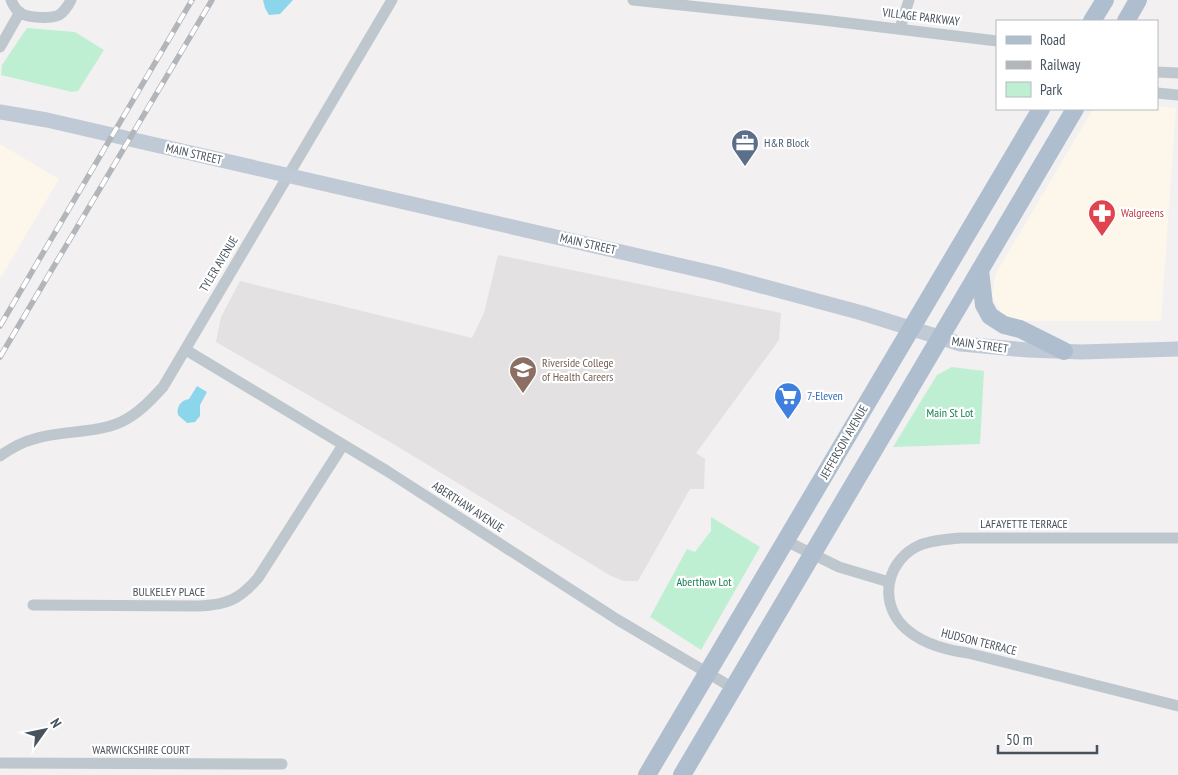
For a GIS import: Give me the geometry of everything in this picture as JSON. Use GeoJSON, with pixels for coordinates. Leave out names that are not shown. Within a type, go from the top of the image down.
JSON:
{"type":"FeatureCollection","features":[{"type":"Feature","properties":{"kind":"main road"},"geometry":{"type":"LineString","coordinates":[[1093,20],[1105,0]]}},
{"type":"Feature","properties":{"kind":"main road"},"geometry":{"type":"LineString","coordinates":[[1127,20],[1138,0]]}},
{"type":"Feature","properties":{"kind":"main road","name":"JEFFERSON AVENUE"},"geometry":{"type":"LineString","coordinates":[[647,775],[1040,110]]}},
{"type":"Feature","properties":{"kind":"main road"},"geometry":{"type":"LineString","coordinates":[[682,775],[1073,110]]}},
{"type":"Feature","properties":{"kind":"main road","name":"MAIN STREET"},"geometry":{"type":"LineString","coordinates":[[0,112],[47,120],[717,274],[862,313],[940,338],[976,346],[1064,351],[1178,349]]}},
{"type":"Feature","properties":{"kind":"main road"},"geometry":{"type":"LineString","coordinates":[[980,270],[984,305],[990,316],[1004,325],[1020,329],[1064,351]]}},
{"type":"Feature","properties":{"kind":"street"},"geometry":{"type":"LineString","coordinates":[[11,0],[14,7],[20,12],[44,18],[51,18],[60,14],[67,8],[71,0]]}},
{"type":"Feature","properties":{"kind":"street","name":"TYLER AVENUE"},"geometry":{"type":"LineString","coordinates":[[0,456],[10,449],[34,439],[96,429],[121,422],[143,407],[163,387],[186,350],[212,301],[392,0]]}},
{"type":"Feature","properties":{"kind":"street","name":"VILLAGE PARKWAY"},"geometry":{"type":"LineString","coordinates":[[633,0],[900,28],[996,41]]}},
{"type":"Feature","properties":{"kind":"street"},"geometry":{"type":"LineString","coordinates":[[900,28],[909,0]]}},
{"type":"Feature","properties":{"kind":"street"},"geometry":{"type":"LineString","coordinates":[[0,47],[20,12]]}},
{"type":"Feature","properties":{"kind":"street"},"geometry":{"type":"LineString","coordinates":[[1158,72],[1178,73]]}},
{"type":"Feature","properties":{"kind":"street"},"geometry":{"type":"LineString","coordinates":[[1158,93],[1178,95]]}},
{"type":"Feature","properties":{"kind":"street","name":"ABERTHAW AVENUE"},"geometry":{"type":"LineString","coordinates":[[186,350],[395,476],[618,620],[734,688]]}},
{"type":"Feature","properties":{"kind":"street","name":"BULKELEY PLACE"},"geometry":{"type":"LineString","coordinates":[[33,605],[199,606],[223,604],[234,599],[258,578],[343,445]]}},
{"type":"Feature","properties":{"kind":"street","name":"LAFAYETTE TERRACE"},"geometry":{"type":"LineString","coordinates":[[889,582],[897,563],[918,546],[930,542],[962,538],[1178,538]]}},
{"type":"Feature","properties":{"kind":"street"},"geometry":{"type":"LineString","coordinates":[[786,541],[839,567],[889,582]]}},
{"type":"Feature","properties":{"kind":"street","name":"HUDSON TERRACE"},"geometry":{"type":"LineString","coordinates":[[889,582],[890,604],[895,616],[903,626],[915,635],[933,644],[952,651],[968,653],[1178,706]]}},
{"type":"Feature","properties":{"kind":"street","name":"WARWICKSHIRE COURT"},"geometry":{"type":"LineString","coordinates":[[0,763],[282,764]]}},
{"type":"Feature","properties":{"kind":"shaded area"},"geometry":{"type":"Polygon","coordinates":[[[1158,106],[1176,108],[1161,321],[1019,321],[1002,314],[992,296],[996,273],[1092,110],[1158,110],[1158,106]]]}},
{"type":"Feature","properties":{"kind":"shaded area"},"geometry":{"type":"Polygon","coordinates":[[[0,144],[59,179],[0,279],[0,144]]]}},
{"type":"Feature","properties":{"kind":"shaded area","name":"Riverside College of Health Careers"},"geometry":{"type":"Polygon","coordinates":[[[498,255],[781,313],[779,340],[696,453],[705,459],[704,489],[690,489],[638,581],[624,581],[611,576],[395,445],[216,342],[221,317],[240,281],[472,338],[484,313],[498,255]]]}},
{"type":"Feature","properties":{"kind":"green space"},"geometry":{"type":"Polygon","coordinates":[[[27,28],[75,32],[104,50],[78,91],[72,92],[1,75],[2,65],[27,28]]]}},
{"type":"Feature","properties":{"kind":"green space","name":"Main St Lot"},"geometry":{"type":"Polygon","coordinates":[[[952,367],[984,371],[980,444],[893,447],[937,375],[952,367]]]}},
{"type":"Feature","properties":{"kind":"green space","name":"Aberthaw Lot"},"geometry":{"type":"Polygon","coordinates":[[[711,517],[760,547],[701,650],[650,617],[687,549],[695,552],[711,531],[711,517]]]}},
{"type":"Feature","properties":{"kind":"water"},"geometry":{"type":"Polygon","coordinates":[[[263,0],[293,0],[280,14],[269,15],[263,0]]]}},
{"type":"Feature","properties":{"kind":"water"},"geometry":{"type":"Polygon","coordinates":[[[197,386],[207,392],[200,405],[200,416],[195,422],[187,423],[178,415],[178,407],[181,402],[189,399],[197,386]]]}},
{"type":"Feature","properties":{"kind":"railway"},"geometry":{"type":"LineString","coordinates":[[0,326],[192,0]]}},
{"type":"Feature","properties":{"kind":"railway"},"geometry":{"type":"LineString","coordinates":[[0,357],[212,0]]}},
{"type":"Feature","properties":{"kind":"place","name":"H&R Block"},"geometry":{"type":"Point","coordinates":[745,167]}},
{"type":"Feature","properties":{"kind":"place","name":"Walgreens"},"geometry":{"type":"Point","coordinates":[1102,237]}},
{"type":"Feature","properties":{"kind":"place","name":"Riverside College of Health Careers"},"geometry":{"type":"Point","coordinates":[523,394]}},
{"type":"Feature","properties":{"kind":"place","name":"7-Eleven"},"geometry":{"type":"Point","coordinates":[788,420]}}]}
